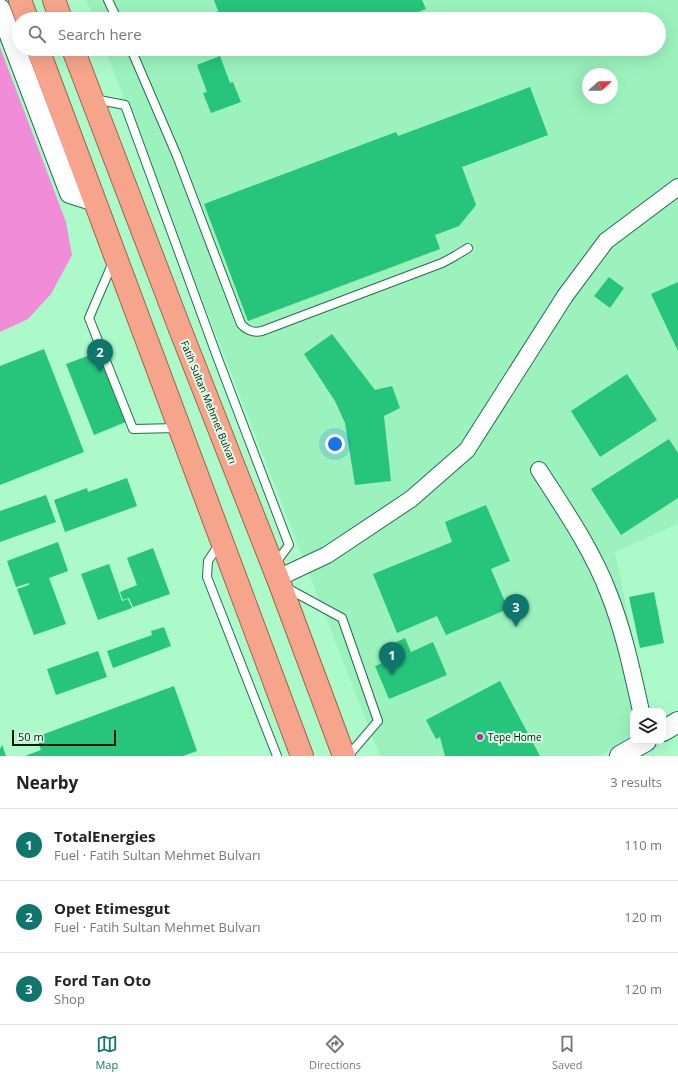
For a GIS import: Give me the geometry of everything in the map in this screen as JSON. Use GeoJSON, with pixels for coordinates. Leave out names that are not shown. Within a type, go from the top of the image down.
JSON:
{"type":"FeatureCollection","features":[{"type":"Feature","properties":{"kind":"highway"},"geometry":{"type":"LineString","coordinates":[[20,0],[24,12]]}},
{"type":"Feature","properties":{"kind":"highway"},"geometry":{"type":"LineString","coordinates":[[54,0],[58,12]]}},
{"type":"Feature","properties":{"kind":"highway"},"geometry":{"type":"LineString","coordinates":[[41,56],[302,756]]}},
{"type":"Feature","properties":{"kind":"highway","name":"Fatih Sultan Mehmet Bulvarı"},"geometry":{"type":"LineString","coordinates":[[75,56],[277,576],[344,756]]}},
{"type":"Feature","properties":{"kind":"street"},"geometry":{"type":"LineString","coordinates":[[0,9],[12,41]]}},
{"type":"Feature","properties":{"kind":"street"},"geometry":{"type":"LineString","coordinates":[[18,56],[70,193],[95,201]]}},
{"type":"Feature","properties":{"kind":"street"},"geometry":{"type":"LineString","coordinates":[[277,576],[327,555],[410,499],[467,450],[566,296],[606,241],[678,187]]}},
{"type":"Feature","properties":{"kind":"street"},"geometry":{"type":"LineString","coordinates":[[539,470],[575,526],[593,559],[608,592],[624,640],[640,708]]}},
{"type":"Feature","properties":{"kind":"street"},"geometry":{"type":"LineString","coordinates":[[666,729],[678,722]]}},
{"type":"Feature","properties":{"kind":"street"},"geometry":{"type":"LineString","coordinates":[[620,756],[641,744]]}},
{"type":"Feature","properties":{"kind":"lane"},"geometry":{"type":"LineString","coordinates":[[108,0],[114,12]]}},
{"type":"Feature","properties":{"kind":"lane"},"geometry":{"type":"LineString","coordinates":[[134,56],[177,156],[241,324],[245,329],[253,332],[262,331],[442,263],[468,248]]}},
{"type":"Feature","properties":{"kind":"lane"},"geometry":{"type":"LineString","coordinates":[[91,98],[125,105],[218,359],[289,545],[277,576],[342,618],[378,721],[348,756]]}},
{"type":"Feature","properties":{"kind":"lane"},"geometry":{"type":"LineString","coordinates":[[116,256],[90,318],[133,429],[180,428]]}},
{"type":"Feature","properties":{"kind":"lane"},"geometry":{"type":"LineString","coordinates":[[222,541],[208,561],[207,577],[277,756]]}},
{"type":"Feature","properties":{"kind":"shaded area"},"geometry":{"type":"Polygon","coordinates":[[[86,0],[678,0],[678,524],[615,552],[647,708],[630,708],[630,736],[601,756],[380,756],[108,56],[666,56],[666,12],[91,12],[86,0]]]}},
{"type":"Feature","properties":{"kind":"shaded area"},"geometry":{"type":"Polygon","coordinates":[[[0,47],[66,222],[72,255],[51,294],[28,319],[0,332],[0,47]]]}},
{"type":"Feature","properties":{"kind":"building"},"geometry":{"type":"Polygon","coordinates":[[[214,0],[422,0],[426,9],[418,12],[218,12],[214,0]]]}},
{"type":"Feature","properties":{"kind":"building"},"geometry":{"type":"Polygon","coordinates":[[[220,56],[230,83],[233,82],[241,102],[211,113],[203,93],[207,92],[197,65],[220,56]]]}},
{"type":"Feature","properties":{"kind":"building"},"geometry":{"type":"Polygon","coordinates":[[[530,87],[548,135],[462,167],[476,205],[459,226],[435,235],[440,249],[248,321],[204,204],[396,132],[398,136],[530,87]]]}},
{"type":"Feature","properties":{"kind":"building"},"geometry":{"type":"Polygon","coordinates":[[[609,277],[624,288],[610,308],[594,296],[609,277]]]}},
{"type":"Feature","properties":{"kind":"building"},"geometry":{"type":"Polygon","coordinates":[[[678,282],[678,351],[651,294],[678,282]]]}},
{"type":"Feature","properties":{"kind":"building"},"geometry":{"type":"Polygon","coordinates":[[[332,334],[375,390],[392,386],[400,408],[384,416],[391,481],[355,485],[345,423],[335,401],[304,354],[332,334]]]}},
{"type":"Feature","properties":{"kind":"building"},"geometry":{"type":"Polygon","coordinates":[[[44,349],[84,452],[0,485],[0,366],[44,349]]]}},
{"type":"Feature","properties":{"kind":"building"},"geometry":{"type":"Polygon","coordinates":[[[101,351],[128,421],[94,435],[66,364],[101,351]]]}},
{"type":"Feature","properties":{"kind":"building"},"geometry":{"type":"Polygon","coordinates":[[[627,374],[657,420],[600,457],[571,411],[627,374]]]}},
{"type":"Feature","properties":{"kind":"building"},"geometry":{"type":"Polygon","coordinates":[[[669,439],[678,453],[678,498],[621,535],[591,489],[669,439]]]}},
{"type":"Feature","properties":{"kind":"building"},"geometry":{"type":"Polygon","coordinates":[[[127,478],[137,506],[65,532],[54,500],[87,488],[88,492],[127,478]]]}},
{"type":"Feature","properties":{"kind":"building"},"geometry":{"type":"Polygon","coordinates":[[[46,495],[56,522],[0,542],[0,511],[46,495]]]}},
{"type":"Feature","properties":{"kind":"building"},"geometry":{"type":"Polygon","coordinates":[[[486,505],[510,561],[491,569],[508,609],[446,635],[437,616],[397,633],[373,574],[452,542],[445,522],[486,505]]]}},
{"type":"Feature","properties":{"kind":"building"},"geometry":{"type":"Polygon","coordinates":[[[58,542],[68,571],[49,578],[66,624],[34,635],[17,589],[29,585],[29,583],[16,587],[7,561],[58,542]]]}},
{"type":"Feature","properties":{"kind":"building"},"geometry":{"type":"Polygon","coordinates":[[[153,548],[170,594],[133,607],[129,598],[123,600],[120,592],[137,585],[127,558],[153,548]]]}},
{"type":"Feature","properties":{"kind":"building"},"geometry":{"type":"Polygon","coordinates":[[[109,564],[122,601],[128,599],[132,608],[98,620],[81,574],[109,564]]]}},
{"type":"Feature","properties":{"kind":"building"},"geometry":{"type":"Polygon","coordinates":[[[654,592],[664,643],[640,648],[629,597],[654,592]]]}},
{"type":"Feature","properties":{"kind":"building"},"geometry":{"type":"Polygon","coordinates":[[[164,627],[171,646],[113,668],[107,651],[152,635],[151,631],[164,627]]]}},
{"type":"Feature","properties":{"kind":"building"},"geometry":{"type":"Polygon","coordinates":[[[405,638],[411,652],[433,642],[447,675],[389,699],[375,666],[398,657],[392,644],[405,638]]]}},
{"type":"Feature","properties":{"kind":"building"},"geometry":{"type":"Polygon","coordinates":[[[98,651],[107,677],[56,695],[47,669],[98,651]]]}},
{"type":"Feature","properties":{"kind":"building"},"geometry":{"type":"Polygon","coordinates":[[[500,681],[540,756],[445,756],[440,737],[436,739],[426,720],[500,681]]]}},
{"type":"Feature","properties":{"kind":"building"},"geometry":{"type":"Polygon","coordinates":[[[174,686],[197,751],[183,756],[25,756],[41,750],[36,737],[174,686]]]}},
{"type":"Feature","properties":{"kind":"building"},"geometry":{"type":"Polygon","coordinates":[[[2,745],[6,756],[0,756],[0,749],[2,745]]]}},
{"type":"Feature","properties":{"kind":"place","name":"Opet Etimesgut"},"geometry":{"type":"Point","coordinates":[100,372]}},
{"type":"Feature","properties":{"kind":"place","name":"Ford Tan Oto"},"geometry":{"type":"Point","coordinates":[516,627]}},
{"type":"Feature","properties":{"kind":"place","name":"TotalEnergies"},"geometry":{"type":"Point","coordinates":[392,675]}},
{"type":"Feature","properties":{"kind":"place","name":"Tepe Home"},"geometry":{"type":"Point","coordinates":[480,737]}}]}
